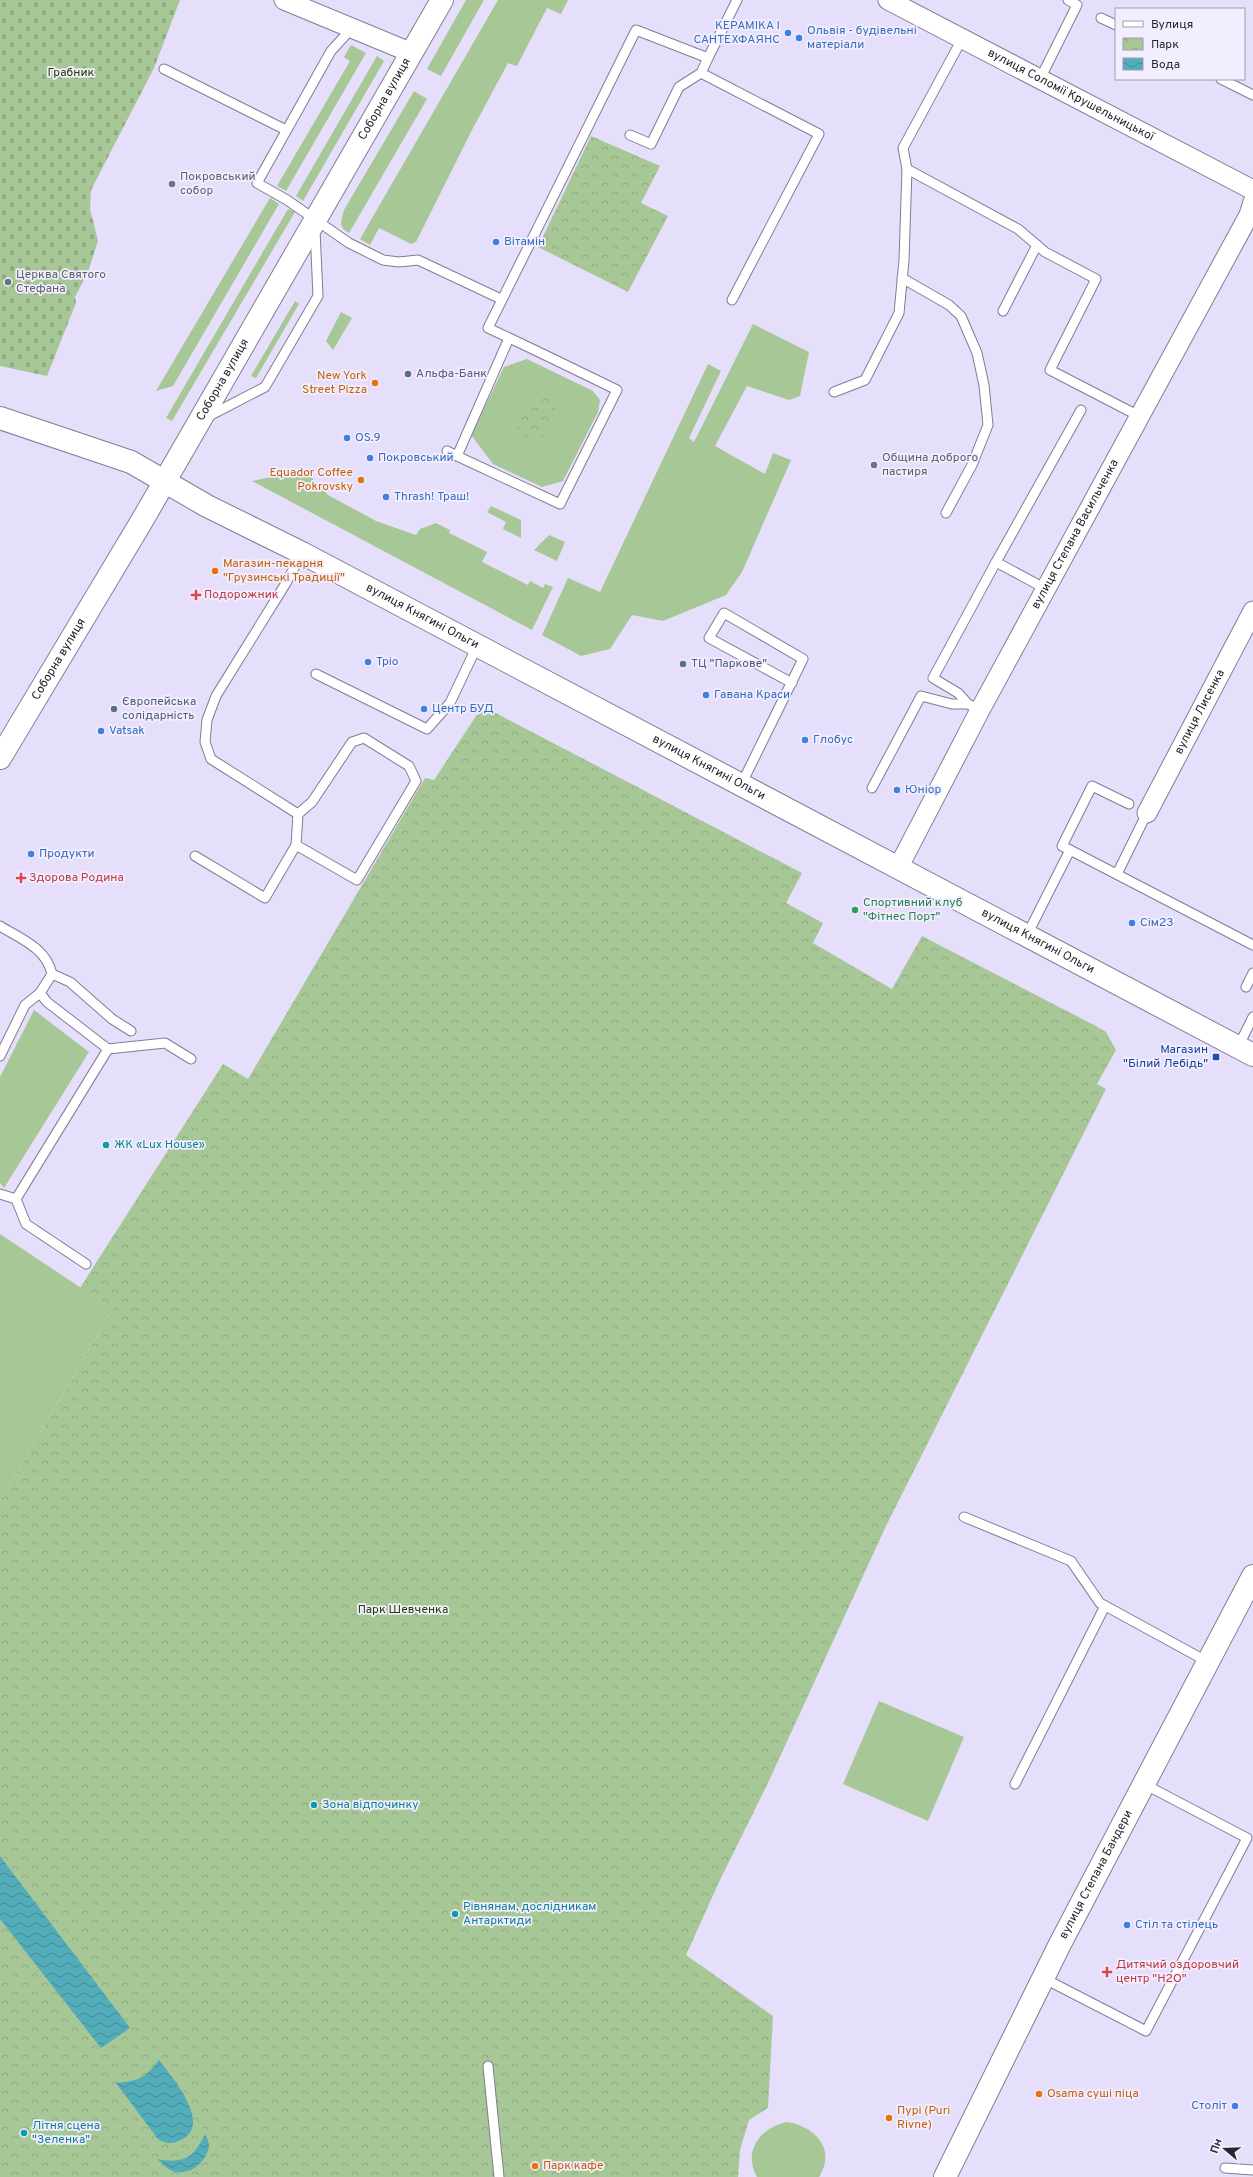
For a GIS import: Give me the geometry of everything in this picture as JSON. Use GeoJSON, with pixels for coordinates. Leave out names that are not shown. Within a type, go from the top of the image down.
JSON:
{"type":"FeatureCollection","features":[{"type":"Feature","properties":{"kind":"main road","name":"Соборна вулиця"},"geometry":{"type":"LineString","coordinates":[[0,758],[164,481],[314,218],[442,0]]}},
{"type":"Feature","properties":{"kind":"main road","name":"вулиця Княгині Ольги"},"geometry":{"type":"LineString","coordinates":[[0,418],[131,462],[207,506],[302,553],[1245,1051]]}},
{"type":"Feature","properties":{"kind":"main road","name":"вулиця Степана Бандери"},"geometry":{"type":"LineString","coordinates":[[945,2177],[1043,1978],[1253,1576]]}},
{"type":"Feature","properties":{"kind":"street"},"geometry":{"type":"LineString","coordinates":[[284,0],[412,53]]}},
{"type":"Feature","properties":{"kind":"street","name":"вулиця Соломії Крушельницької"},"geometry":{"type":"LineString","coordinates":[[888,0],[1253,190]]}},
{"type":"Feature","properties":{"kind":"street","name":"вулиця Степана Васильченка"},"geometry":{"type":"LineString","coordinates":[[898,868],[974,707],[1046,589],[1249,215],[1253,202]]}},
{"type":"Feature","properties":{"kind":"street","name":"вулиця Лисенка"},"geometry":{"type":"LineString","coordinates":[[1147,813],[1253,611]]}},
{"type":"Feature","properties":{"kind":"lane"},"geometry":{"type":"LineString","coordinates":[[630,135],[652,144],[679,87],[701,73],[737,0]]}},
{"type":"Feature","properties":{"kind":"lane"},"geometry":{"type":"LineString","coordinates":[[1040,79],[1077,5],[1068,0]]}},
{"type":"Feature","properties":{"kind":"lane"},"geometry":{"type":"LineString","coordinates":[[1101,18],[1115,25]]}},
{"type":"Feature","properties":{"kind":"lane"},"geometry":{"type":"LineString","coordinates":[[352,28],[331,51],[257,183],[314,218],[349,244],[383,260],[399,262],[418,260],[501,299]]}},
{"type":"Feature","properties":{"kind":"lane"},"geometry":{"type":"LineString","coordinates":[[447,451],[560,504],[617,390],[488,328],[501,299],[636,30],[708,58]]}},
{"type":"Feature","properties":{"kind":"lane"},"geometry":{"type":"LineString","coordinates":[[834,392],[865,380],[899,313],[907,169],[903,148],[962,39]]}},
{"type":"Feature","properties":{"kind":"lane"},"geometry":{"type":"LineString","coordinates":[[164,69],[286,130]]}},
{"type":"Feature","properties":{"kind":"lane"},"geometry":{"type":"LineString","coordinates":[[701,73],[819,134],[732,300]]}},
{"type":"Feature","properties":{"kind":"lane"},"geometry":{"type":"LineString","coordinates":[[1223,80],[1253,96]]}},
{"type":"Feature","properties":{"kind":"lane"},"geometry":{"type":"LineString","coordinates":[[907,169],[1018,229],[1045,252],[1096,279],[1050,370],[1139,416]]}},
{"type":"Feature","properties":{"kind":"lane"},"geometry":{"type":"LineString","coordinates":[[198,422],[265,387],[318,296],[314,218]]}},
{"type":"Feature","properties":{"kind":"lane"},"geometry":{"type":"LineString","coordinates":[[1003,310],[1037,245]]}},
{"type":"Feature","properties":{"kind":"lane"},"geometry":{"type":"LineString","coordinates":[[902,278],[949,305],[961,316],[977,353],[984,385],[988,425],[972,465],[946,513]]}},
{"type":"Feature","properties":{"kind":"lane"},"geometry":{"type":"LineString","coordinates":[[457,456],[509,338]]}},
{"type":"Feature","properties":{"kind":"lane"},"geometry":{"type":"LineString","coordinates":[[974,707],[958,693],[933,678],[1081,410]]}},
{"type":"Feature","properties":{"kind":"lane"},"geometry":{"type":"LineString","coordinates":[[298,814],[211,759],[205,742],[207,720],[216,696],[286,583],[302,553]]}},
{"type":"Feature","properties":{"kind":"lane"},"geometry":{"type":"LineString","coordinates":[[996,562],[1046,589]]}},
{"type":"Feature","properties":{"kind":"lane"},"geometry":{"type":"LineString","coordinates":[[741,785],[792,683],[803,659],[724,613],[709,638],[792,683]]}},
{"type":"Feature","properties":{"kind":"lane"},"geometry":{"type":"LineString","coordinates":[[316,674],[427,729],[450,703],[478,646]]}},
{"type":"Feature","properties":{"kind":"lane"},"geometry":{"type":"LineString","coordinates":[[872,788],[922,696],[952,704],[974,707]]}},
{"type":"Feature","properties":{"kind":"lane"},"geometry":{"type":"LineString","coordinates":[[195,856],[265,898],[296,845],[298,814],[312,802],[352,742],[364,738],[409,766],[416,781],[357,880],[296,845]]}},
{"type":"Feature","properties":{"kind":"lane"},"geometry":{"type":"LineString","coordinates":[[1129,804],[1092,786],[1062,846],[1253,945]]}},
{"type":"Feature","properties":{"kind":"lane"},"geometry":{"type":"LineString","coordinates":[[1117,874],[1147,813]]}},
{"type":"Feature","properties":{"kind":"lane"},"geometry":{"type":"LineString","coordinates":[[1027,935],[1070,850]]}},
{"type":"Feature","properties":{"kind":"lane"},"geometry":{"type":"LineString","coordinates":[[0,926],[38,950],[49,962],[52,974],[40,993],[25,1006],[0,1056]]}},
{"type":"Feature","properties":{"kind":"lane"},"geometry":{"type":"LineString","coordinates":[[1246,987],[1253,973]]}},
{"type":"Feature","properties":{"kind":"lane"},"geometry":{"type":"LineString","coordinates":[[52,974],[70,982],[112,1019],[131,1031]]}},
{"type":"Feature","properties":{"kind":"lane"},"geometry":{"type":"LineString","coordinates":[[40,993],[47,1002],[108,1049],[165,1043],[191,1059]]}},
{"type":"Feature","properties":{"kind":"lane"},"geometry":{"type":"LineString","coordinates":[[1245,1051],[1253,1017]]}},
{"type":"Feature","properties":{"kind":"lane"},"geometry":{"type":"LineString","coordinates":[[16,1199],[108,1049]]}},
{"type":"Feature","properties":{"kind":"lane"},"geometry":{"type":"LineString","coordinates":[[0,1194],[16,1199]]}},
{"type":"Feature","properties":{"kind":"lane"},"geometry":{"type":"LineString","coordinates":[[16,1199],[26,1224],[86,1264]]}},
{"type":"Feature","properties":{"kind":"lane"},"geometry":{"type":"LineString","coordinates":[[964,1517],[1070,1560],[1100,1603],[1208,1662]]}},
{"type":"Feature","properties":{"kind":"lane"},"geometry":{"type":"LineString","coordinates":[[1015,1784],[1105,1606]]}},
{"type":"Feature","properties":{"kind":"lane"},"geometry":{"type":"LineString","coordinates":[[1043,1978],[1146,2031],[1247,1838],[1144,1784]]}},
{"type":"Feature","properties":{"kind":"lane"},"geometry":{"type":"LineString","coordinates":[[488,2066],[499,2177]]}},
{"type":"Feature","properties":{"kind":"lane"},"geometry":{"type":"LineString","coordinates":[[1225,2168],[1253,2170]]}},
{"type":"Feature","properties":{"kind":"green space","name":"Грабник"},"geometry":{"type":"Polygon","coordinates":[[[0,0],[180,0],[154,68],[91,190],[90,209],[98,241],[88,272],[75,297],[76,303],[47,376],[0,366],[0,0]]]}},
{"type":"Feature","properties":{"kind":"green space"},"geometry":{"type":"Polygon","coordinates":[[[466,0],[484,0],[441,76],[427,69],[466,0]]]}},
{"type":"Feature","properties":{"kind":"green space"},"geometry":{"type":"Polygon","coordinates":[[[498,0],[568,0],[561,14],[547,8],[517,66],[508,63],[472,130],[416,242],[411,244],[379,228],[370,245],[360,239],[498,0]]]}},
{"type":"Feature","properties":{"kind":"green space"},"geometry":{"type":"Polygon","coordinates":[[[351,45],[366,53],[286,191],[277,186],[350,61],[344,57],[351,45]]]}},
{"type":"Feature","properties":{"kind":"green space"},"geometry":{"type":"Polygon","coordinates":[[[377,56],[384,61],[303,201],[296,196],[377,56]]]}},
{"type":"Feature","properties":{"kind":"green space"},"geometry":{"type":"Polygon","coordinates":[[[414,91],[427,99],[349,233],[343,228],[341,223],[344,210],[414,91]]]}},
{"type":"Feature","properties":{"kind":"green space"},"geometry":{"type":"Polygon","coordinates":[[[591,136],[660,166],[641,203],[668,216],[628,292],[538,247],[591,136]]]}},
{"type":"Feature","properties":{"kind":"green space"},"geometry":{"type":"Polygon","coordinates":[[[270,198],[279,204],[173,386],[156,391],[270,198]]]}},
{"type":"Feature","properties":{"kind":"green space"},"geometry":{"type":"Polygon","coordinates":[[[288,209],[295,212],[172,421],[166,418],[288,209]]]}},
{"type":"Feature","properties":{"kind":"green space"},"geometry":{"type":"Polygon","coordinates":[[[295,301],[299,304],[256,378],[251,376],[295,301]]]}},
{"type":"Feature","properties":{"kind":"green space"},"geometry":{"type":"Polygon","coordinates":[[[341,312],[352,318],[333,350],[326,341],[341,312]]]}},
{"type":"Feature","properties":{"kind":"green space"},"geometry":{"type":"Polygon","coordinates":[[[753,324],[809,352],[800,396],[789,400],[747,386],[715,446],[765,474],[773,453],[791,460],[742,572],[726,595],[663,621],[632,615],[610,649],[581,656],[542,635],[568,578],[600,592],[708,364],[721,371],[689,438],[694,442],[753,324]]]}},
{"type":"Feature","properties":{"kind":"green space"},"geometry":{"type":"Polygon","coordinates":[[[527,359],[593,391],[600,400],[598,412],[563,481],[542,487],[493,464],[471,435],[504,367],[527,359]]]}},
{"type":"Feature","properties":{"kind":"green space"},"geometry":{"type":"Polygon","coordinates":[[[534,392],[558,404],[540,443],[515,431],[534,392]]]}},
{"type":"Feature","properties":{"kind":"green space"},"geometry":{"type":"Polygon","coordinates":[[[305,470],[328,495],[376,521],[416,535],[420,529],[436,523],[450,530],[449,533],[487,552],[482,562],[528,585],[530,581],[543,588],[545,584],[553,587],[532,630],[252,481],[305,470]]]}},
{"type":"Feature","properties":{"kind":"green space"},"geometry":{"type":"Polygon","coordinates":[[[491,506],[521,520],[521,538],[503,529],[506,522],[487,512],[491,506]]]}},
{"type":"Feature","properties":{"kind":"green space"},"geometry":{"type":"Polygon","coordinates":[[[549,535],[565,542],[557,561],[534,550],[549,535]]]}},
{"type":"Feature","properties":{"kind":"green space","name":"Парк Шевченка"},"geometry":{"type":"Polygon","coordinates":[[[488,709],[802,873],[786,903],[823,923],[813,943],[892,989],[922,936],[1106,1032],[1116,1050],[1097,1084],[1106,1089],[886,1526],[767,1785],[720,1880],[686,1955],[773,2016],[768,2108],[749,2120],[740,2150],[738,2177],[0,2177],[0,1501],[113,1309],[80,1288],[223,1064],[248,1079],[425,778],[434,780],[476,716],[488,709]]]}},
{"type":"Feature","properties":{"kind":"green space"},"geometry":{"type":"Polygon","coordinates":[[[34,1010],[89,1052],[4,1188],[0,1183],[0,1077],[34,1010]]]}},
{"type":"Feature","properties":{"kind":"green space"},"geometry":{"type":"Polygon","coordinates":[[[0,1234],[113,1309],[0,1501],[0,1234]]]}},
{"type":"Feature","properties":{"kind":"green space"},"geometry":{"type":"Polygon","coordinates":[[[879,1701],[964,1737],[928,1821],[843,1784],[879,1701]]]}},
{"type":"Feature","properties":{"kind":"green space"},"geometry":{"type":"Polygon","coordinates":[[[787,2122],[806,2128],[820,2140],[824,2148],[825,2157],[824,2167],[819,2177],[757,2177],[753,2167],[753,2149],[762,2135],[769,2129],[787,2122]]]}},
{"type":"Feature","properties":{"kind":"water"},"geometry":{"type":"Polygon","coordinates":[[[0,1856],[130,2028],[101,2048],[0,1919],[0,1856]]]}},
{"type":"Feature","properties":{"kind":"water"},"geometry":{"type":"Polygon","coordinates":[[[159,2060],[180,2088],[192,2112],[193,2123],[190,2133],[181,2140],[172,2143],[166,2143],[158,2139],[116,2083],[141,2078],[150,2071],[159,2060]]]}},
{"type":"Feature","properties":{"kind":"water"},"geometry":{"type":"Polygon","coordinates":[[[205,2134],[209,2144],[208,2152],[201,2163],[191,2170],[185,2172],[172,2171],[157,2159],[174,2161],[187,2157],[197,2149],[205,2134]]]}},
{"type":"Feature","properties":{"kind":"place","name":"КЕРАМІКА І САНТЕХФАЯНС"},"geometry":{"type":"Point","coordinates":[788,33]}},
{"type":"Feature","properties":{"kind":"place","name":"Ольвія - будівельні матеріали"},"geometry":{"type":"Point","coordinates":[799,38]}},
{"type":"Feature","properties":{"kind":"place","name":"Покровський собор"},"geometry":{"type":"Point","coordinates":[172,184]}},
{"type":"Feature","properties":{"kind":"place","name":"Вітамін"},"geometry":{"type":"Point","coordinates":[496,242]}},
{"type":"Feature","properties":{"kind":"place","name":"Церква Святого Стефана"},"geometry":{"type":"Point","coordinates":[8,282]}},
{"type":"Feature","properties":{"kind":"place","name":"Альфа-Банк"},"geometry":{"type":"Point","coordinates":[408,374]}},
{"type":"Feature","properties":{"kind":"place","name":"New York Street Pizza"},"geometry":{"type":"Point","coordinates":[375,383]}},
{"type":"Feature","properties":{"kind":"place","name":"OS.9"},"geometry":{"type":"Point","coordinates":[347,438]}},
{"type":"Feature","properties":{"kind":"place","name":"Покровський"},"geometry":{"type":"Point","coordinates":[370,458]}},
{"type":"Feature","properties":{"kind":"place","name":"Община доброго пастиря"},"geometry":{"type":"Point","coordinates":[874,465]}},
{"type":"Feature","properties":{"kind":"place","name":"Equador Coffee Pokrovsky"},"geometry":{"type":"Point","coordinates":[361,480]}},
{"type":"Feature","properties":{"kind":"place","name":"Thrash! Траш!"},"geometry":{"type":"Point","coordinates":[386,497]}},
{"type":"Feature","properties":{"kind":"place","name":"Магазин-пекарня \"Грузинські Традиції\""},"geometry":{"type":"Point","coordinates":[215,571]}},
{"type":"Feature","properties":{"kind":"place","name":"Подорожник"},"geometry":{"type":"Point","coordinates":[196,595]}},
{"type":"Feature","properties":{"kind":"place","name":"Тріо"},"geometry":{"type":"Point","coordinates":[368,662]}},
{"type":"Feature","properties":{"kind":"place","name":"ТЦ \"Паркове\""},"geometry":{"type":"Point","coordinates":[683,664]}},
{"type":"Feature","properties":{"kind":"place","name":"Гавана Краси"},"geometry":{"type":"Point","coordinates":[706,695]}},
{"type":"Feature","properties":{"kind":"place","name":"Європейська солідарність"},"geometry":{"type":"Point","coordinates":[114,709]}},
{"type":"Feature","properties":{"kind":"place","name":"Центр БУД"},"geometry":{"type":"Point","coordinates":[424,709]}},
{"type":"Feature","properties":{"kind":"place","name":"Vatsak"},"geometry":{"type":"Point","coordinates":[101,731]}},
{"type":"Feature","properties":{"kind":"place","name":"Глобус"},"geometry":{"type":"Point","coordinates":[805,740]}},
{"type":"Feature","properties":{"kind":"place","name":"Юніор"},"geometry":{"type":"Point","coordinates":[897,790]}},
{"type":"Feature","properties":{"kind":"place","name":"Продукти"},"geometry":{"type":"Point","coordinates":[31,854]}},
{"type":"Feature","properties":{"kind":"place","name":"Здорова Родина"},"geometry":{"type":"Point","coordinates":[21,878]}},
{"type":"Feature","properties":{"kind":"place","name":"Спортивний клуб \"Фітнес Порт\""},"geometry":{"type":"Point","coordinates":[855,910]}},
{"type":"Feature","properties":{"kind":"place","name":"Сім23"},"geometry":{"type":"Point","coordinates":[1132,923]}},
{"type":"Feature","properties":{"kind":"place","name":"Магазин \"Білий Лебідь\""},"geometry":{"type":"Point","coordinates":[1216,1057]}},
{"type":"Feature","properties":{"kind":"place","name":"ЖК «Lux House»"},"geometry":{"type":"Point","coordinates":[106,1145]}},
{"type":"Feature","properties":{"kind":"place","name":"Зона відпочинку"},"geometry":{"type":"Point","coordinates":[314,1805]}},
{"type":"Feature","properties":{"kind":"place","name":"Рівнянам, дослідникам Антарктиди"},"geometry":{"type":"Point","coordinates":[455,1914]}},
{"type":"Feature","properties":{"kind":"place","name":"Стіл та стілець"},"geometry":{"type":"Point","coordinates":[1127,1925]}},
{"type":"Feature","properties":{"kind":"place","name":"Дитячий оздоровчий центр \"H2O\""},"geometry":{"type":"Point","coordinates":[1107,1972]}},
{"type":"Feature","properties":{"kind":"place","name":"Osama суші піца"},"geometry":{"type":"Point","coordinates":[1039,2094]}},
{"type":"Feature","properties":{"kind":"place","name":"Століт"},"geometry":{"type":"Point","coordinates":[1235,2106]}},
{"type":"Feature","properties":{"kind":"place","name":"Пурі (Puri Rivne)"},"geometry":{"type":"Point","coordinates":[889,2118]}},
{"type":"Feature","properties":{"kind":"place","name":"Літня сцена \"Зеленка\""},"geometry":{"type":"Point","coordinates":[24,2133]}},
{"type":"Feature","properties":{"kind":"place","name":"Парк кафе"},"geometry":{"type":"Point","coordinates":[535,2166]}}]}
